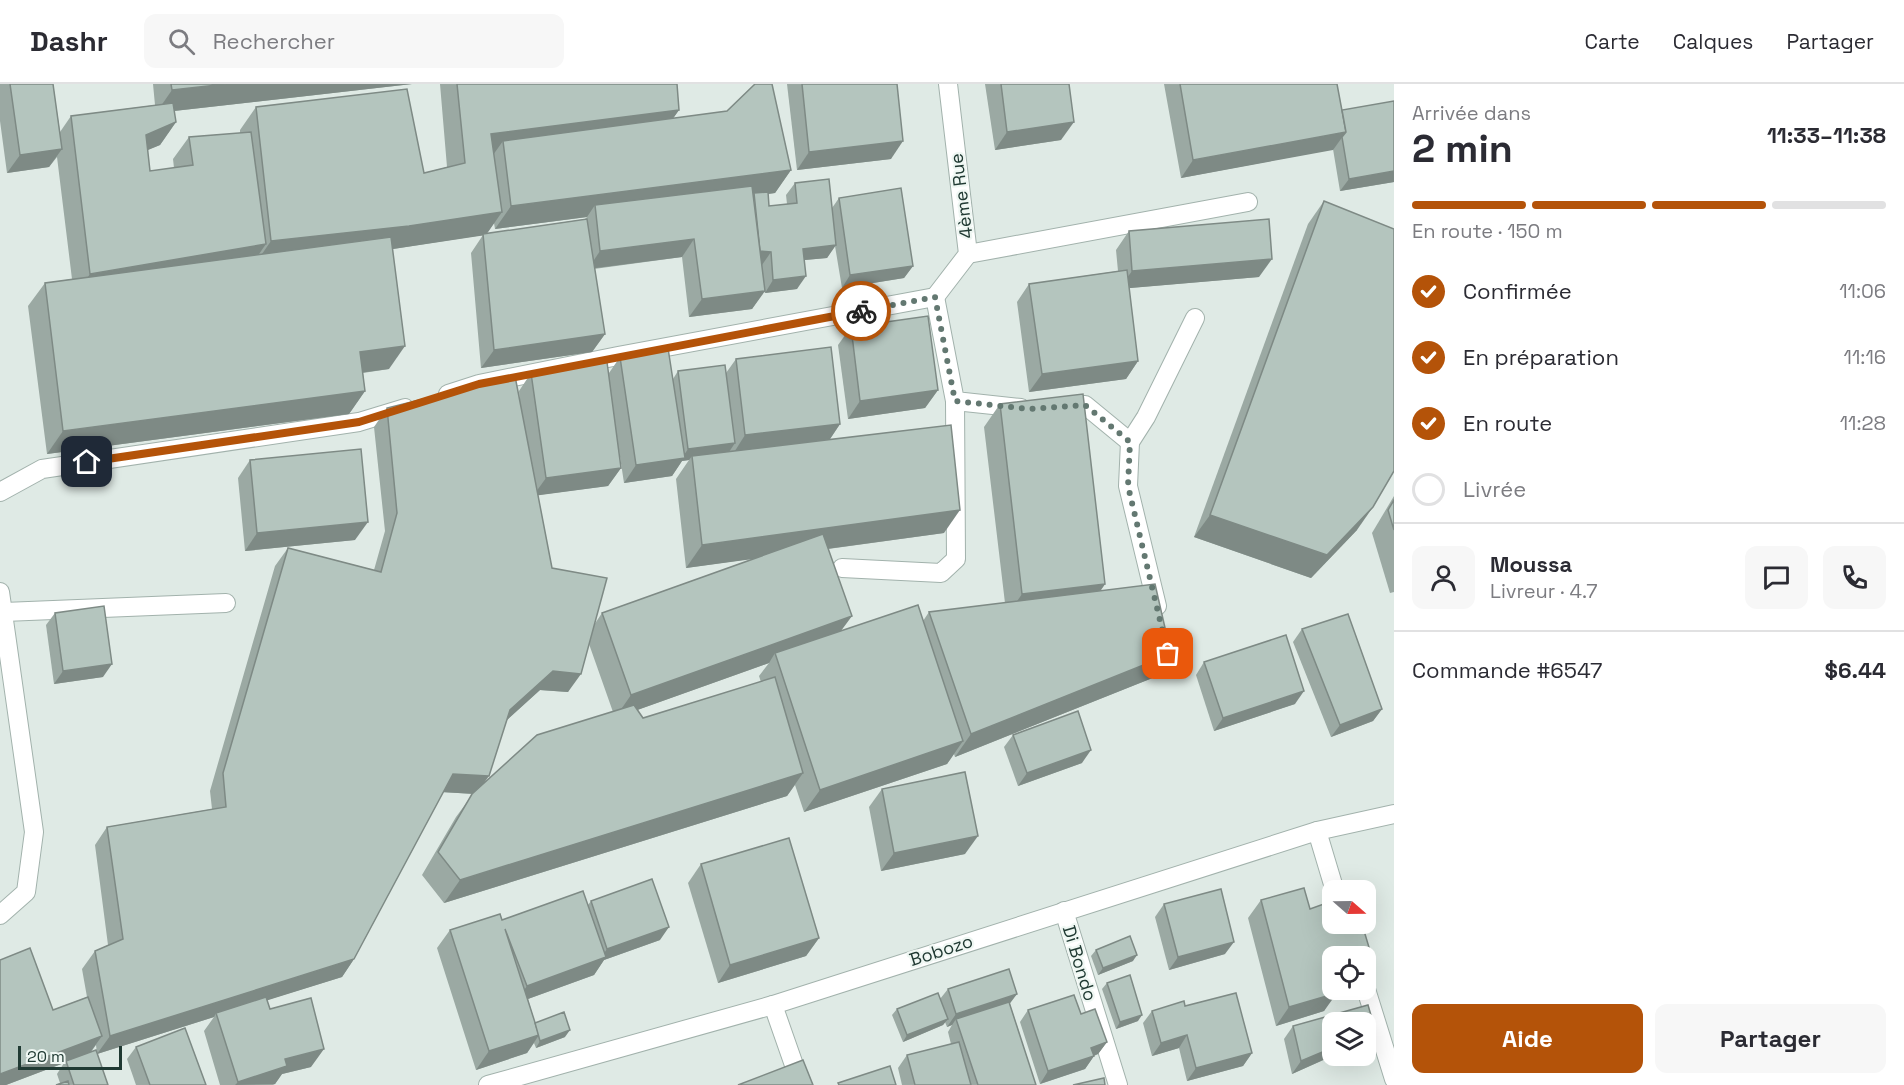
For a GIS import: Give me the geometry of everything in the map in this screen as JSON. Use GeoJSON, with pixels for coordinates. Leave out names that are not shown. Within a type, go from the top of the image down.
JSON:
{"type":"FeatureCollection","features":[{"type":"Feature","properties":{"kind":"street","name":"4ème Rue"},"geometry":{"type":"LineString","coordinates":[[935,297],[968,254],[948,84]]}},
{"type":"Feature","properties":{"kind":"street"},"geometry":{"type":"LineString","coordinates":[[968,254],[1248,202]]}},
{"type":"Feature","properties":{"kind":"street"},"geometry":{"type":"LineString","coordinates":[[0,492],[42,469],[359,422],[479,384],[935,297],[955,401],[956,559],[941,573],[842,568]]}},
{"type":"Feature","properties":{"kind":"street"},"geometry":{"type":"LineString","coordinates":[[1161,621],[1128,486],[1130,442],[1146,417],[1195,318]]}},
{"type":"Feature","properties":{"kind":"street"},"geometry":{"type":"LineString","coordinates":[[955,401],[1029,409],[1085,405],[1130,442]]}},
{"type":"Feature","properties":{"kind":"street"},"geometry":{"type":"LineString","coordinates":[[0,592],[34,832],[26,892],[0,915]]}},
{"type":"Feature","properties":{"kind":"street"},"geometry":{"type":"LineString","coordinates":[[3,620],[226,603]]}},
{"type":"Feature","properties":{"kind":"street","name":"Bobozo"},"geometry":{"type":"LineString","coordinates":[[488,1085],[773,1005],[1064,910],[1317,831],[1394,814]]}},
{"type":"Feature","properties":{"kind":"street"},"geometry":{"type":"LineString","coordinates":[[1317,831],[1332,880]]}},
{"type":"Feature","properties":{"kind":"street","name":"Di Bondo"},"geometry":{"type":"LineString","coordinates":[[1064,910],[1118,1085]]}},
{"type":"Feature","properties":{"kind":"street"},"geometry":{"type":"LineString","coordinates":[[1369,1000],[1394,1080]]}},
{"type":"Feature","properties":{"kind":"street"},"geometry":{"type":"LineString","coordinates":[[773,1005],[801,1085]]}},
{"type":"Feature","properties":{"kind":"building"},"geometry":{"type":"Polygon","coordinates":[[[10,84],[53,84],[62,149],[20,155],[10,84]]]}},
{"type":"Feature","properties":{"kind":"building"},"geometry":{"type":"Polygon","coordinates":[[[171,84],[226,84],[172,90],[171,84]]]}},
{"type":"Feature","properties":{"kind":"building"},"geometry":{"type":"Polygon","coordinates":[[[457,84],[677,84],[679,110],[491,134],[502,212],[409,226],[271,241],[256,107],[407,89],[424,173],[465,163],[457,84]]]}},
{"type":"Feature","properties":{"kind":"building"},"geometry":{"type":"Polygon","coordinates":[[[755,84],[772,84],[791,170],[511,206],[503,141],[727,111],[755,84]]]}},
{"type":"Feature","properties":{"kind":"building"},"geometry":{"type":"Polygon","coordinates":[[[802,84],[897,84],[903,141],[809,152],[802,84]]]}},
{"type":"Feature","properties":{"kind":"building"},"geometry":{"type":"Polygon","coordinates":[[[1001,84],[1069,84],[1074,122],[1007,132],[1001,84]]]}},
{"type":"Feature","properties":{"kind":"building"},"geometry":{"type":"Polygon","coordinates":[[[1180,84],[1337,84],[1346,132],[1193,160],[1180,84]]]}},
{"type":"Feature","properties":{"kind":"building"},"geometry":{"type":"Polygon","coordinates":[[[1394,101],[1394,171],[1349,179],[1342,137],[1346,132],[1342,110],[1394,101]]]}},
{"type":"Feature","properties":{"kind":"building"},"geometry":{"type":"Polygon","coordinates":[[[173,103],[176,122],[146,135],[150,171],[193,165],[189,137],[251,132],[266,244],[90,274],[71,116],[173,103]]]}},
{"type":"Feature","properties":{"kind":"building"},"geometry":{"type":"Polygon","coordinates":[[[829,179],[836,245],[803,249],[806,276],[773,280],[771,252],[760,251],[754,193],[768,192],[769,206],[797,203],[795,183],[829,179]]]}},
{"type":"Feature","properties":{"kind":"building"},"geometry":{"type":"Polygon","coordinates":[[[752,186],[765,291],[702,299],[694,239],[600,251],[595,205],[752,186]]]}},
{"type":"Feature","properties":{"kind":"building"},"geometry":{"type":"Polygon","coordinates":[[[901,188],[913,266],[850,275],[839,198],[901,188]]]}},
{"type":"Feature","properties":{"kind":"building"},"geometry":{"type":"Polygon","coordinates":[[[1324,201],[1394,229],[1394,471],[1373,507],[1327,555],[1210,515],[1324,201]]]}},
{"type":"Feature","properties":{"kind":"building"},"geometry":{"type":"Polygon","coordinates":[[[587,219],[605,334],[494,350],[483,234],[587,219]]]}},
{"type":"Feature","properties":{"kind":"building"},"geometry":{"type":"Polygon","coordinates":[[[1269,219],[1272,259],[1132,271],[1129,231],[1269,219]]]}},
{"type":"Feature","properties":{"kind":"building"},"geometry":{"type":"Polygon","coordinates":[[[391,237],[405,346],[360,352],[365,391],[63,431],[45,283],[391,237]]]}},
{"type":"Feature","properties":{"kind":"building"},"geometry":{"type":"Polygon","coordinates":[[[1127,270],[1138,361],[1042,374],[1029,284],[1127,270]]]}},
{"type":"Feature","properties":{"kind":"building"},"geometry":{"type":"Polygon","coordinates":[[[928,316],[938,390],[860,401],[851,327],[928,316]]]}},
{"type":"Feature","properties":{"kind":"building"},"geometry":{"type":"Polygon","coordinates":[[[831,347],[840,424],[745,435],[736,359],[831,347]]]}},
{"type":"Feature","properties":{"kind":"building"},"geometry":{"type":"Polygon","coordinates":[[[668,348],[685,458],[636,465],[620,357],[668,348]]]}},
{"type":"Feature","properties":{"kind":"building"},"geometry":{"type":"Polygon","coordinates":[[[607,362],[621,468],[546,478],[531,373],[607,362]]]}},
{"type":"Feature","properties":{"kind":"building"},"geometry":{"type":"Polygon","coordinates":[[[725,365],[735,443],[688,449],[678,371],[725,365]]]}},
{"type":"Feature","properties":{"kind":"building"},"geometry":{"type":"Polygon","coordinates":[[[515,376],[552,568],[607,578],[581,674],[553,671],[510,710],[489,776],[453,774],[354,959],[110,1036],[95,951],[123,939],[107,827],[226,807],[223,773],[288,548],[381,572],[397,513],[387,408],[515,376]]]}},
{"type":"Feature","properties":{"kind":"building"},"geometry":{"type":"Polygon","coordinates":[[[1083,394],[1105,584],[1022,594],[1000,404],[1083,394]]]}},
{"type":"Feature","properties":{"kind":"building"},"geometry":{"type":"Polygon","coordinates":[[[951,425],[960,510],[702,545],[692,456],[951,425]]]}},
{"type":"Feature","properties":{"kind":"building"},"geometry":{"type":"Polygon","coordinates":[[[361,449],[368,522],[257,533],[250,460],[361,449]]]}},
{"type":"Feature","properties":{"kind":"building"},"geometry":{"type":"Polygon","coordinates":[[[1394,500],[1394,530],[1388,510],[1394,500]]]}},
{"type":"Feature","properties":{"kind":"building"},"geometry":{"type":"Polygon","coordinates":[[[823,534],[852,616],[631,695],[602,613],[823,534]]]}},
{"type":"Feature","properties":{"kind":"building"},"geometry":{"type":"Polygon","coordinates":[[[1155,584],[1171,654],[971,734],[929,612],[1155,584]]]}},
{"type":"Feature","properties":{"kind":"building"},"geometry":{"type":"Polygon","coordinates":[[[918,605],[963,741],[820,790],[775,653],[918,605]]]}},
{"type":"Feature","properties":{"kind":"building"},"geometry":{"type":"Polygon","coordinates":[[[104,606],[112,664],[63,671],[55,613],[104,606]]]}},
{"type":"Feature","properties":{"kind":"building"},"geometry":{"type":"Polygon","coordinates":[[[1348,614],[1382,709],[1340,725],[1302,629],[1348,614]]]}},
{"type":"Feature","properties":{"kind":"building"},"geometry":{"type":"Polygon","coordinates":[[[1286,635],[1304,691],[1223,718],[1204,662],[1286,635]]]}},
{"type":"Feature","properties":{"kind":"building"},"geometry":{"type":"Polygon","coordinates":[[[775,677],[803,773],[460,880],[438,852],[472,794],[537,735],[634,705],[643,718],[775,677]]]}},
{"type":"Feature","properties":{"kind":"building"},"geometry":{"type":"Polygon","coordinates":[[[1078,711],[1091,750],[1027,773],[1013,735],[1078,711]]]}},
{"type":"Feature","properties":{"kind":"building"},"geometry":{"type":"Polygon","coordinates":[[[965,772],[978,836],[894,853],[882,789],[965,772]]]}},
{"type":"Feature","properties":{"kind":"building"},"geometry":{"type":"Polygon","coordinates":[[[789,838],[819,938],[730,965],[701,864],[789,838]]]}},
{"type":"Feature","properties":{"kind":"building"},"geometry":{"type":"Polygon","coordinates":[[[652,879],[669,927],[607,949],[591,901],[652,879]]]}},
{"type":"Feature","properties":{"kind":"building"},"geometry":{"type":"Polygon","coordinates":[[[1304,888],[1310,909],[1322,905],[1322,934],[1365,934],[1369,946],[1322,946],[1322,997],[1289,1007],[1261,900],[1304,888]]]}},
{"type":"Feature","properties":{"kind":"building"},"geometry":{"type":"Polygon","coordinates":[[[1221,889],[1234,942],[1178,957],[1164,904],[1221,889]]]}},
{"type":"Feature","properties":{"kind":"building"},"geometry":{"type":"Polygon","coordinates":[[[583,891],[606,957],[527,986],[505,929],[539,1035],[489,1051],[450,930],[500,914],[502,920],[583,891]]]}},
{"type":"Feature","properties":{"kind":"building"},"geometry":{"type":"Polygon","coordinates":[[[1130,936],[1137,955],[1103,968],[1096,950],[1130,936]]]}},
{"type":"Feature","properties":{"kind":"building"},"geometry":{"type":"Polygon","coordinates":[[[30,948],[53,1010],[88,997],[102,1036],[0,1074],[0,960],[30,948]]]}},
{"type":"Feature","properties":{"kind":"building"},"geometry":{"type":"Polygon","coordinates":[[[1009,969],[1017,994],[956,1014],[948,989],[1009,969]]]}},
{"type":"Feature","properties":{"kind":"building"},"geometry":{"type":"Polygon","coordinates":[[[1130,975],[1142,1015],[1120,1022],[1107,983],[1130,975]]]}},
{"type":"Feature","properties":{"kind":"building"},"geometry":{"type":"Polygon","coordinates":[[[938,993],[948,1019],[907,1035],[897,1009],[938,993]]]}},
{"type":"Feature","properties":{"kind":"building"},"geometry":{"type":"Polygon","coordinates":[[[1236,993],[1252,1053],[1196,1068],[1187,1035],[1161,1043],[1152,1011],[1184,1001],[1185,1006],[1236,993]]]}},
{"type":"Feature","properties":{"kind":"building"},"geometry":{"type":"Polygon","coordinates":[[[1074,995],[1081,1014],[1095,1009],[1107,1042],[1091,1048],[1094,1056],[1048,1071],[1028,1010],[1074,995]]]}},
{"type":"Feature","properties":{"kind":"building"},"geometry":{"type":"Polygon","coordinates":[[[266,997],[270,1009],[311,998],[324,1049],[285,1059],[287,1066],[238,1082],[216,1013],[266,997]]]}},
{"type":"Feature","properties":{"kind":"building"},"geometry":{"type":"Polygon","coordinates":[[[1009,1002],[1036,1085],[978,1085],[956,1019],[1009,1002]]]}},
{"type":"Feature","properties":{"kind":"building"},"geometry":{"type":"Polygon","coordinates":[[[1368,1005],[1370,1012],[1343,1012],[1368,1005]]]}},
{"type":"Feature","properties":{"kind":"building"},"geometry":{"type":"Polygon","coordinates":[[[564,1012],[570,1030],[540,1041],[535,1023],[564,1012]]]}},
{"type":"Feature","properties":{"kind":"building"},"geometry":{"type":"Polygon","coordinates":[[[1322,1018],[1322,1052],[1301,1061],[1293,1026],[1322,1018]]]}},
{"type":"Feature","properties":{"kind":"building"},"geometry":{"type":"Polygon","coordinates":[[[185,1028],[206,1085],[150,1085],[136,1047],[185,1028]]]}},
{"type":"Feature","properties":{"kind":"building"},"geometry":{"type":"Polygon","coordinates":[[[959,1042],[971,1085],[915,1085],[907,1055],[959,1042]]]}},
{"type":"Feature","properties":{"kind":"building"},"geometry":{"type":"Polygon","coordinates":[[[96,1050],[108,1085],[74,1085],[66,1061],[96,1050]]]}},
{"type":"Feature","properties":{"kind":"building"},"geometry":{"type":"Polygon","coordinates":[[[803,1060],[813,1085],[738,1085],[803,1060]]]}},
{"type":"Feature","properties":{"kind":"building"},"geometry":{"type":"Polygon","coordinates":[[[890,1066],[896,1085],[839,1085],[838,1083],[890,1066]]]}},
{"type":"Feature","properties":{"kind":"building"},"geometry":{"type":"Polygon","coordinates":[[[1104,1078],[1105,1085],[1073,1085],[1104,1078]]]}},
{"type":"Feature","properties":{"kind":"building"},"geometry":{"type":"Polygon","coordinates":[[[68,1081],[69,1085],[56,1085],[68,1081]]]}},
{"type":"Feature","properties":{"kind":"way so far"},"geometry":{"type":"LineString","coordinates":[[861,311],[935,297],[955,401],[1029,409],[1085,405],[1130,442],[1128,486],[1168,654]]}},
{"type":"Feature","properties":{"kind":"route"},"geometry":{"type":"LineString","coordinates":[[87,462],[359,422],[479,384],[861,311]]}}]}
